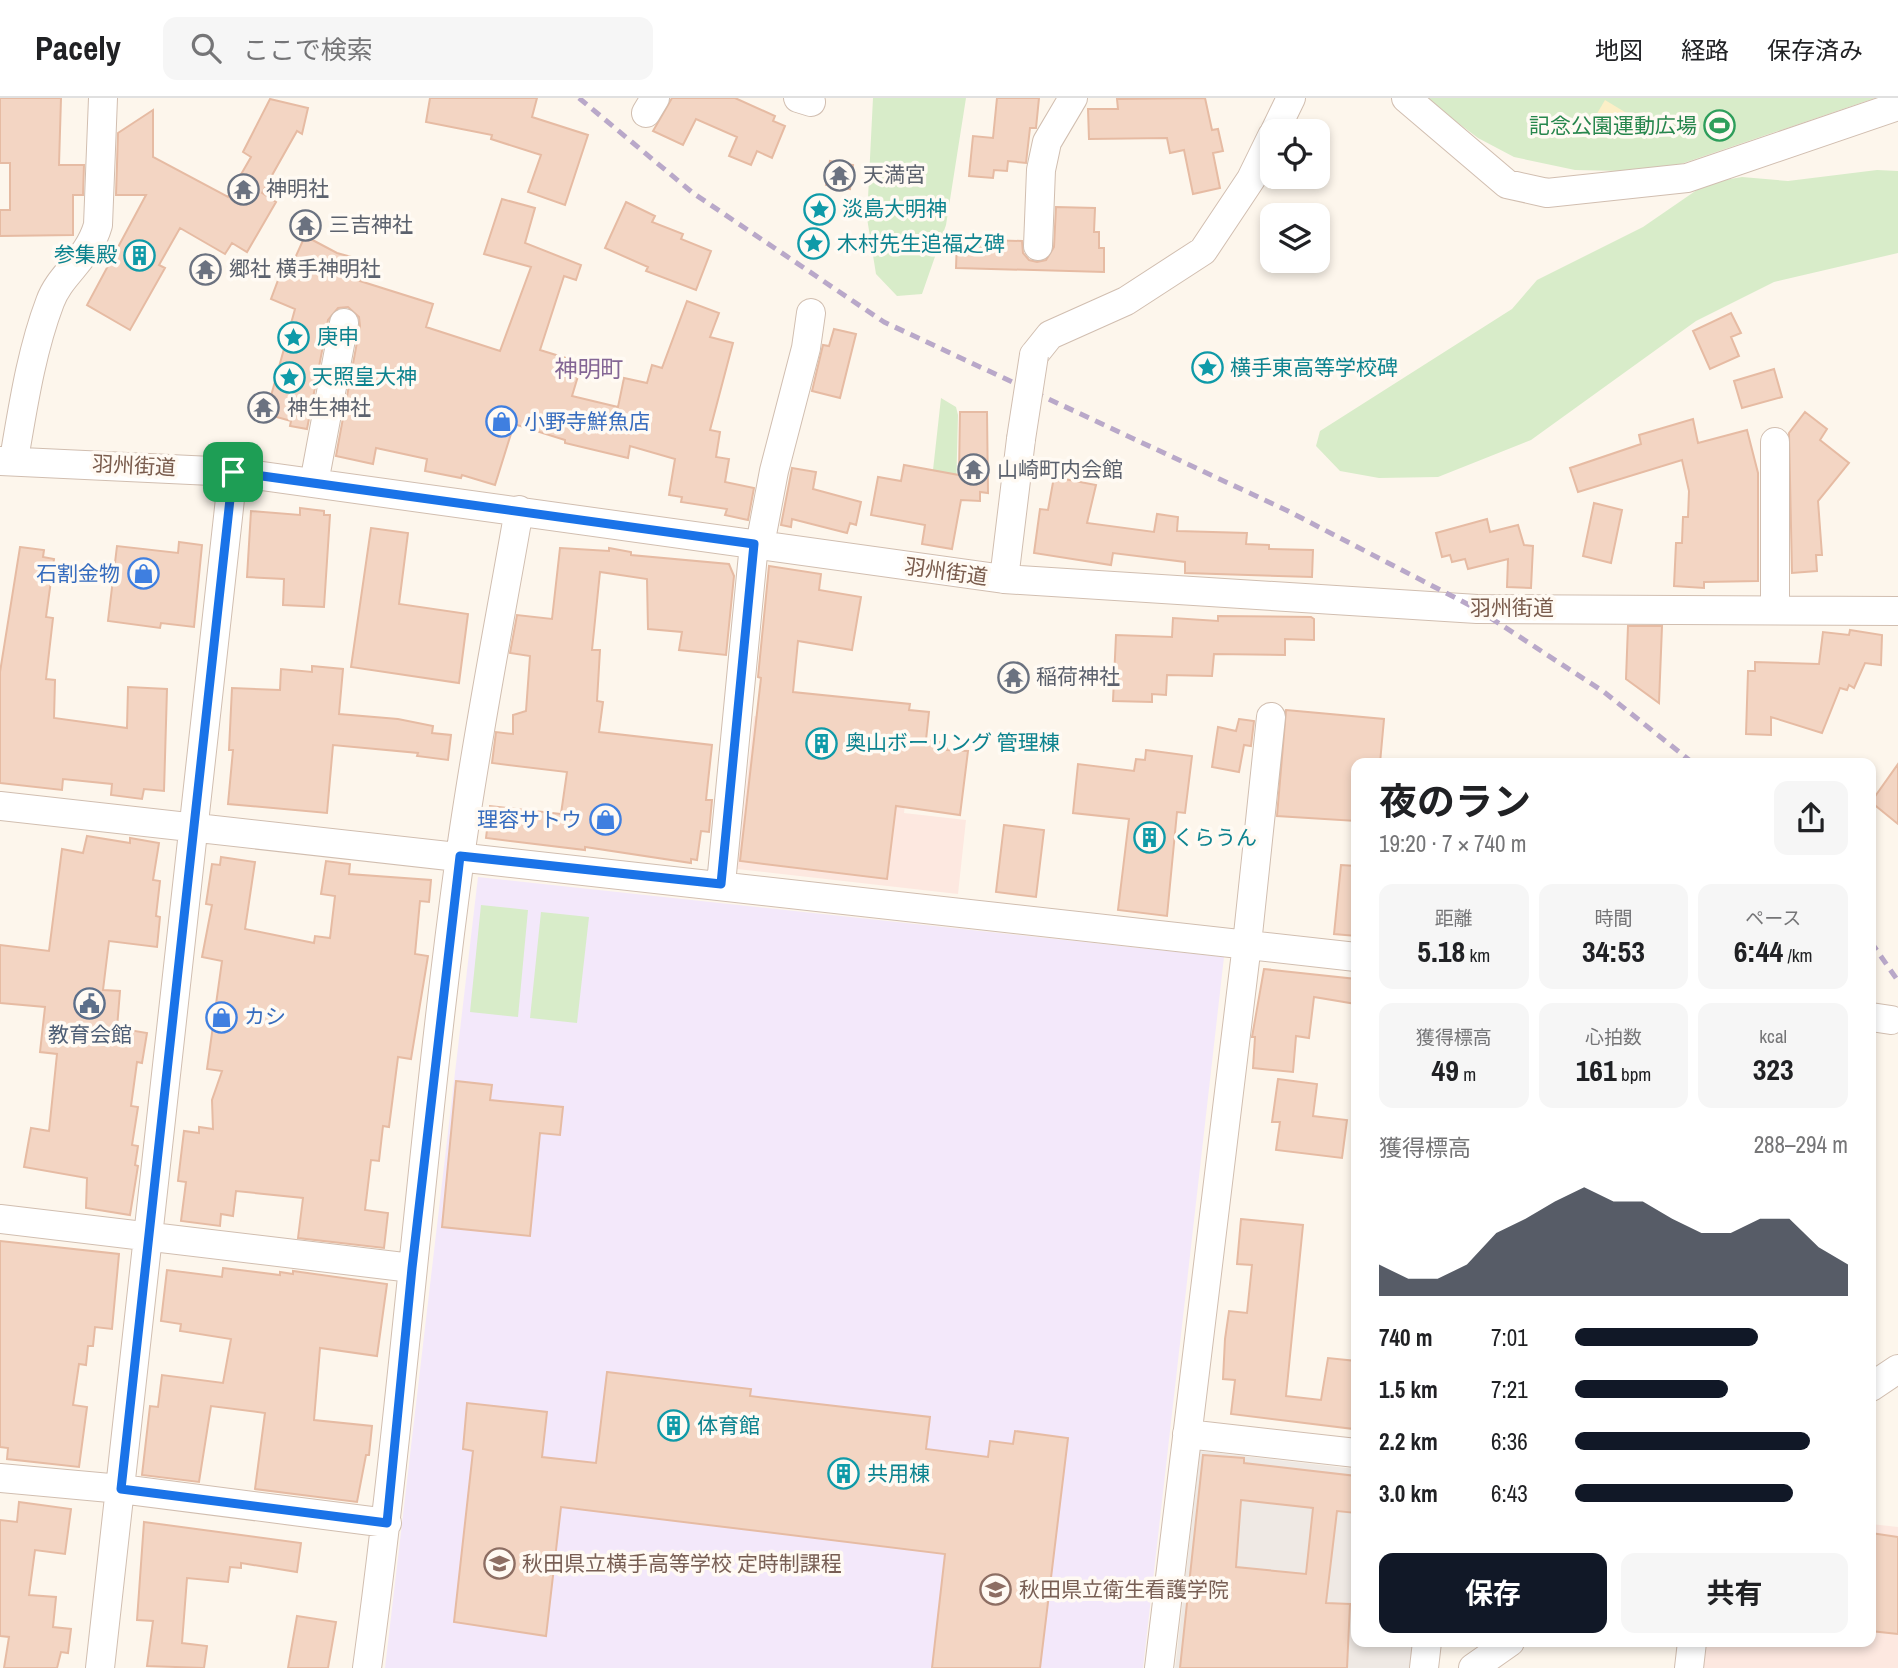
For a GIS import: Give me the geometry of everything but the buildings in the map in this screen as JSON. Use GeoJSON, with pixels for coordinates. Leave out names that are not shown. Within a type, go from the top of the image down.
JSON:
{"type":"FeatureCollection","features":[{"type":"Feature","properties":{"kind":"street"},"geometry":{"type":"LineString","coordinates":[[7,460],[51,299],[92,245],[98,225],[103,98]]}},
{"type":"Feature","properties":{"kind":"street"},"geometry":{"type":"LineString","coordinates":[[1038,246],[1041,170],[1047,142],[1073,98]]}},
{"type":"Feature","properties":{"kind":"street"},"geometry":{"type":"LineString","coordinates":[[1281,119],[1291,98]]}},
{"type":"Feature","properties":{"kind":"street"},"geometry":{"type":"LineString","coordinates":[[1406,98],[1507,184],[1547,193],[1687,178],[1898,106]]}},
{"type":"Feature","properties":{"kind":"street"},"geometry":{"type":"LineString","coordinates":[[1034,355],[1050,335],[1126,301],[1203,251],[1251,179],[1260,161]]}},
{"type":"Feature","properties":{"kind":"street"},"geometry":{"type":"LineString","coordinates":[[721,884],[757,545],[806,348],[811,313]]}},
{"type":"Feature","properties":{"kind":"street"},"geometry":{"type":"LineString","coordinates":[[1004,579],[1034,355],[1035,322]]}},
{"type":"Feature","properties":{"kind":"street"},"geometry":{"type":"LineString","coordinates":[[314,483],[344,323]]}},
{"type":"Feature","properties":{"kind":"street"},"geometry":{"type":"LineString","coordinates":[[1775,442],[1775,610]]}},
{"type":"Feature","properties":{"kind":"street","name":"羽州街道"},"geometry":{"type":"LineString","coordinates":[[7,460],[233,472],[1004,579],[1477,609],[1898,611]]}},
{"type":"Feature","properties":{"kind":"street"},"geometry":{"type":"LineString","coordinates":[[100,1668],[233,472]]}},
{"type":"Feature","properties":{"kind":"street"},"geometry":{"type":"LineString","coordinates":[[367,1668],[387,1523],[412,1268],[460,856],[519,510]]}},
{"type":"Feature","properties":{"kind":"street"},"geometry":{"type":"LineString","coordinates":[[1159,1668],[1247,944],[1270,717]]}},
{"type":"Feature","properties":{"kind":"street"},"geometry":{"type":"LineString","coordinates":[[0,806],[721,884],[1351,956]]}},
{"type":"Feature","properties":{"kind":"street"},"geometry":{"type":"LineString","coordinates":[[0,1219],[412,1268]]}},
{"type":"Feature","properties":{"kind":"street"},"geometry":{"type":"LineString","coordinates":[[1876,1383],[1898,1368]]}},
{"type":"Feature","properties":{"kind":"street"},"geometry":{"type":"LineString","coordinates":[[1186,1434],[1351,1452]]}},
{"type":"Feature","properties":{"kind":"street"},"geometry":{"type":"LineString","coordinates":[[0,1478],[121,1489],[387,1523]]}},
{"type":"Feature","properties":{"kind":"street"},"geometry":{"type":"LineString","coordinates":[[1424,1668],[1426,1647]]}},
{"type":"Feature","properties":{"kind":"street"},"geometry":{"type":"LineString","coordinates":[[1473,1668],[1503,1647]]}},
{"type":"Feature","properties":{"kind":"street"},"geometry":{"type":"LineString","coordinates":[[1689,1668],[1691,1647]]}},
{"type":"Feature","properties":{"kind":"shaded area"},"geometry":{"type":"Polygon","coordinates":[[[754,716],[900,733],[908,777],[904,813],[966,820],[958,894],[737,869],[754,716]]]}},
{"type":"Feature","properties":{"kind":"shaded area"},"geometry":{"type":"Polygon","coordinates":[[[478,877],[1224,957],[1143,1668],[385,1668],[478,877]]]}},
{"type":"Feature","properties":{"kind":"shaded area"},"geometry":{"type":"Polygon","coordinates":[[[1200,1451],[1351,1468],[1351,1647],[1412,1647],[1410,1668],[1175,1668],[1200,1451]]]}},
{"type":"Feature","properties":{"kind":"shaded area"},"geometry":{"type":"Polygon","coordinates":[[[1876,1525],[1898,1527],[1898,1668],[1701,1668],[1703,1647],[1876,1647],[1876,1525]]]}},
{"type":"Feature","properties":{"kind":"green space"},"geometry":{"type":"Polygon","coordinates":[[[873,98],[966,98],[946,225],[922,294],[897,296],[876,274],[867,218],[873,98]]]}},
{"type":"Feature","properties":{"kind":"green space"},"geometry":{"type":"Polygon","coordinates":[[[1425,98],[1875,98],[1669,168],[1621,171],[1575,170],[1514,157],[1478,138],[1425,98]]]}},
{"type":"Feature","properties":{"kind":"green space"},"geometry":{"type":"Polygon","coordinates":[[[1877,170],[1898,171],[1898,253],[1774,282],[1696,321],[1531,440],[1438,477],[1379,478],[1340,471],[1316,446],[1320,431],[1512,309],[1537,280],[1643,227],[1707,183],[1742,177],[1788,181],[1877,170]]]}},
{"type":"Feature","properties":{"kind":"green space"},"geometry":{"type":"Polygon","coordinates":[[[941,398],[956,407],[958,415],[956,492],[930,497],[941,398]]]}},
{"type":"Feature","properties":{"kind":"green space"},"geometry":{"type":"Polygon","coordinates":[[[481,905],[528,910],[518,1017],[470,1012],[481,905]]]}},
{"type":"Feature","properties":{"kind":"green space"},"geometry":{"type":"Polygon","coordinates":[[[541,912],[589,917],[577,1023],[530,1018],[541,912]]]}},
{"type":"Feature","properties":{"kind":"sand"},"geometry":{"type":"Polygon","coordinates":[[[1605,100],[1638,120],[1627,137],[1595,117],[1605,100]]]}},
{"type":"Feature","properties":{"kind":"railway"},"geometry":{"type":"LineString","coordinates":[[579,98],[693,193],[884,322],[1288,511],[1477,609],[1604,692],[1687,758]]}},
{"type":"Feature","properties":{"kind":"railway"},"geometry":{"type":"LineString","coordinates":[[1876,949],[1898,981]]}},
{"type":"Feature","properties":{"kind":"place","name":"記念公園運動広場"},"geometry":{"type":"Point","coordinates":[1720,126]}},
{"type":"Feature","properties":{"kind":"place","name":"天満宮"},"geometry":{"type":"Point","coordinates":[840,175]}},
{"type":"Feature","properties":{"kind":"place","name":"神明社"},"geometry":{"type":"Point","coordinates":[243,189]}},
{"type":"Feature","properties":{"kind":"place","name":"淡島大明神"},"geometry":{"type":"Point","coordinates":[819,209]}},
{"type":"Feature","properties":{"kind":"place","name":"三吉神社"},"geometry":{"type":"Point","coordinates":[306,225]}},
{"type":"Feature","properties":{"kind":"place","name":"木村先生追福之碑"},"geometry":{"type":"Point","coordinates":[814,244]}},
{"type":"Feature","properties":{"kind":"place","name":"参集殿"},"geometry":{"type":"Point","coordinates":[140,255]}},
{"type":"Feature","properties":{"kind":"place","name":"郷社 横手神明社"},"geometry":{"type":"Point","coordinates":[206,269]}},
{"type":"Feature","properties":{"kind":"place","name":"庚申"},"geometry":{"type":"Point","coordinates":[294,337]}},
{"type":"Feature","properties":{"kind":"place","name":"横手東高等学校碑"},"geometry":{"type":"Point","coordinates":[1207,368]}},
{"type":"Feature","properties":{"kind":"place","name":"天照皇大神"},"geometry":{"type":"Point","coordinates":[289,377]}},
{"type":"Feature","properties":{"kind":"place","name":"神生神社"},"geometry":{"type":"Point","coordinates":[264,408]}},
{"type":"Feature","properties":{"kind":"place","name":"小野寺鮮魚店"},"geometry":{"type":"Point","coordinates":[501,422]}},
{"type":"Feature","properties":{"kind":"place","name":"山崎町内会館"},"geometry":{"type":"Point","coordinates":[974,470]}},
{"type":"Feature","properties":{"kind":"place","name":"石割金物"},"geometry":{"type":"Point","coordinates":[143,574]}},
{"type":"Feature","properties":{"kind":"place","name":"稲荷神社"},"geometry":{"type":"Point","coordinates":[1013,677]}},
{"type":"Feature","properties":{"kind":"place","name":"奥山ボーリング 管理棟"},"geometry":{"type":"Point","coordinates":[822,743]}},
{"type":"Feature","properties":{"kind":"place","name":"理容サトウ"},"geometry":{"type":"Point","coordinates":[605,820]}},
{"type":"Feature","properties":{"kind":"place","name":"くらうん"},"geometry":{"type":"Point","coordinates":[1150,838]}},
{"type":"Feature","properties":{"kind":"place","name":"教育会館"},"geometry":{"type":"Point","coordinates":[90,1003]}},
{"type":"Feature","properties":{"kind":"place","name":"カシ"},"geometry":{"type":"Point","coordinates":[221,1017]}},
{"type":"Feature","properties":{"kind":"place","name":"体育館"},"geometry":{"type":"Point","coordinates":[674,1426]}},
{"type":"Feature","properties":{"kind":"place","name":"共用棟"},"geometry":{"type":"Point","coordinates":[844,1474]}},
{"type":"Feature","properties":{"kind":"place","name":"秋田県立横手高等学校 定時制課程"},"geometry":{"type":"Point","coordinates":[499,1564]}},
{"type":"Feature","properties":{"kind":"place","name":"秋田県立衛生看護学院"},"geometry":{"type":"Point","coordinates":[996,1590]}},
{"type":"Feature","properties":{"kind":"district","name":"神明町"},"geometry":{"type":"Point","coordinates":[589,369]}},
{"type":"Feature","properties":{"kind":"route"},"geometry":{"type":"LineString","coordinates":[[233,472],[754,544],[721,884],[460,856],[412,1268],[387,1523],[121,1489],[233,472]]}}]}
